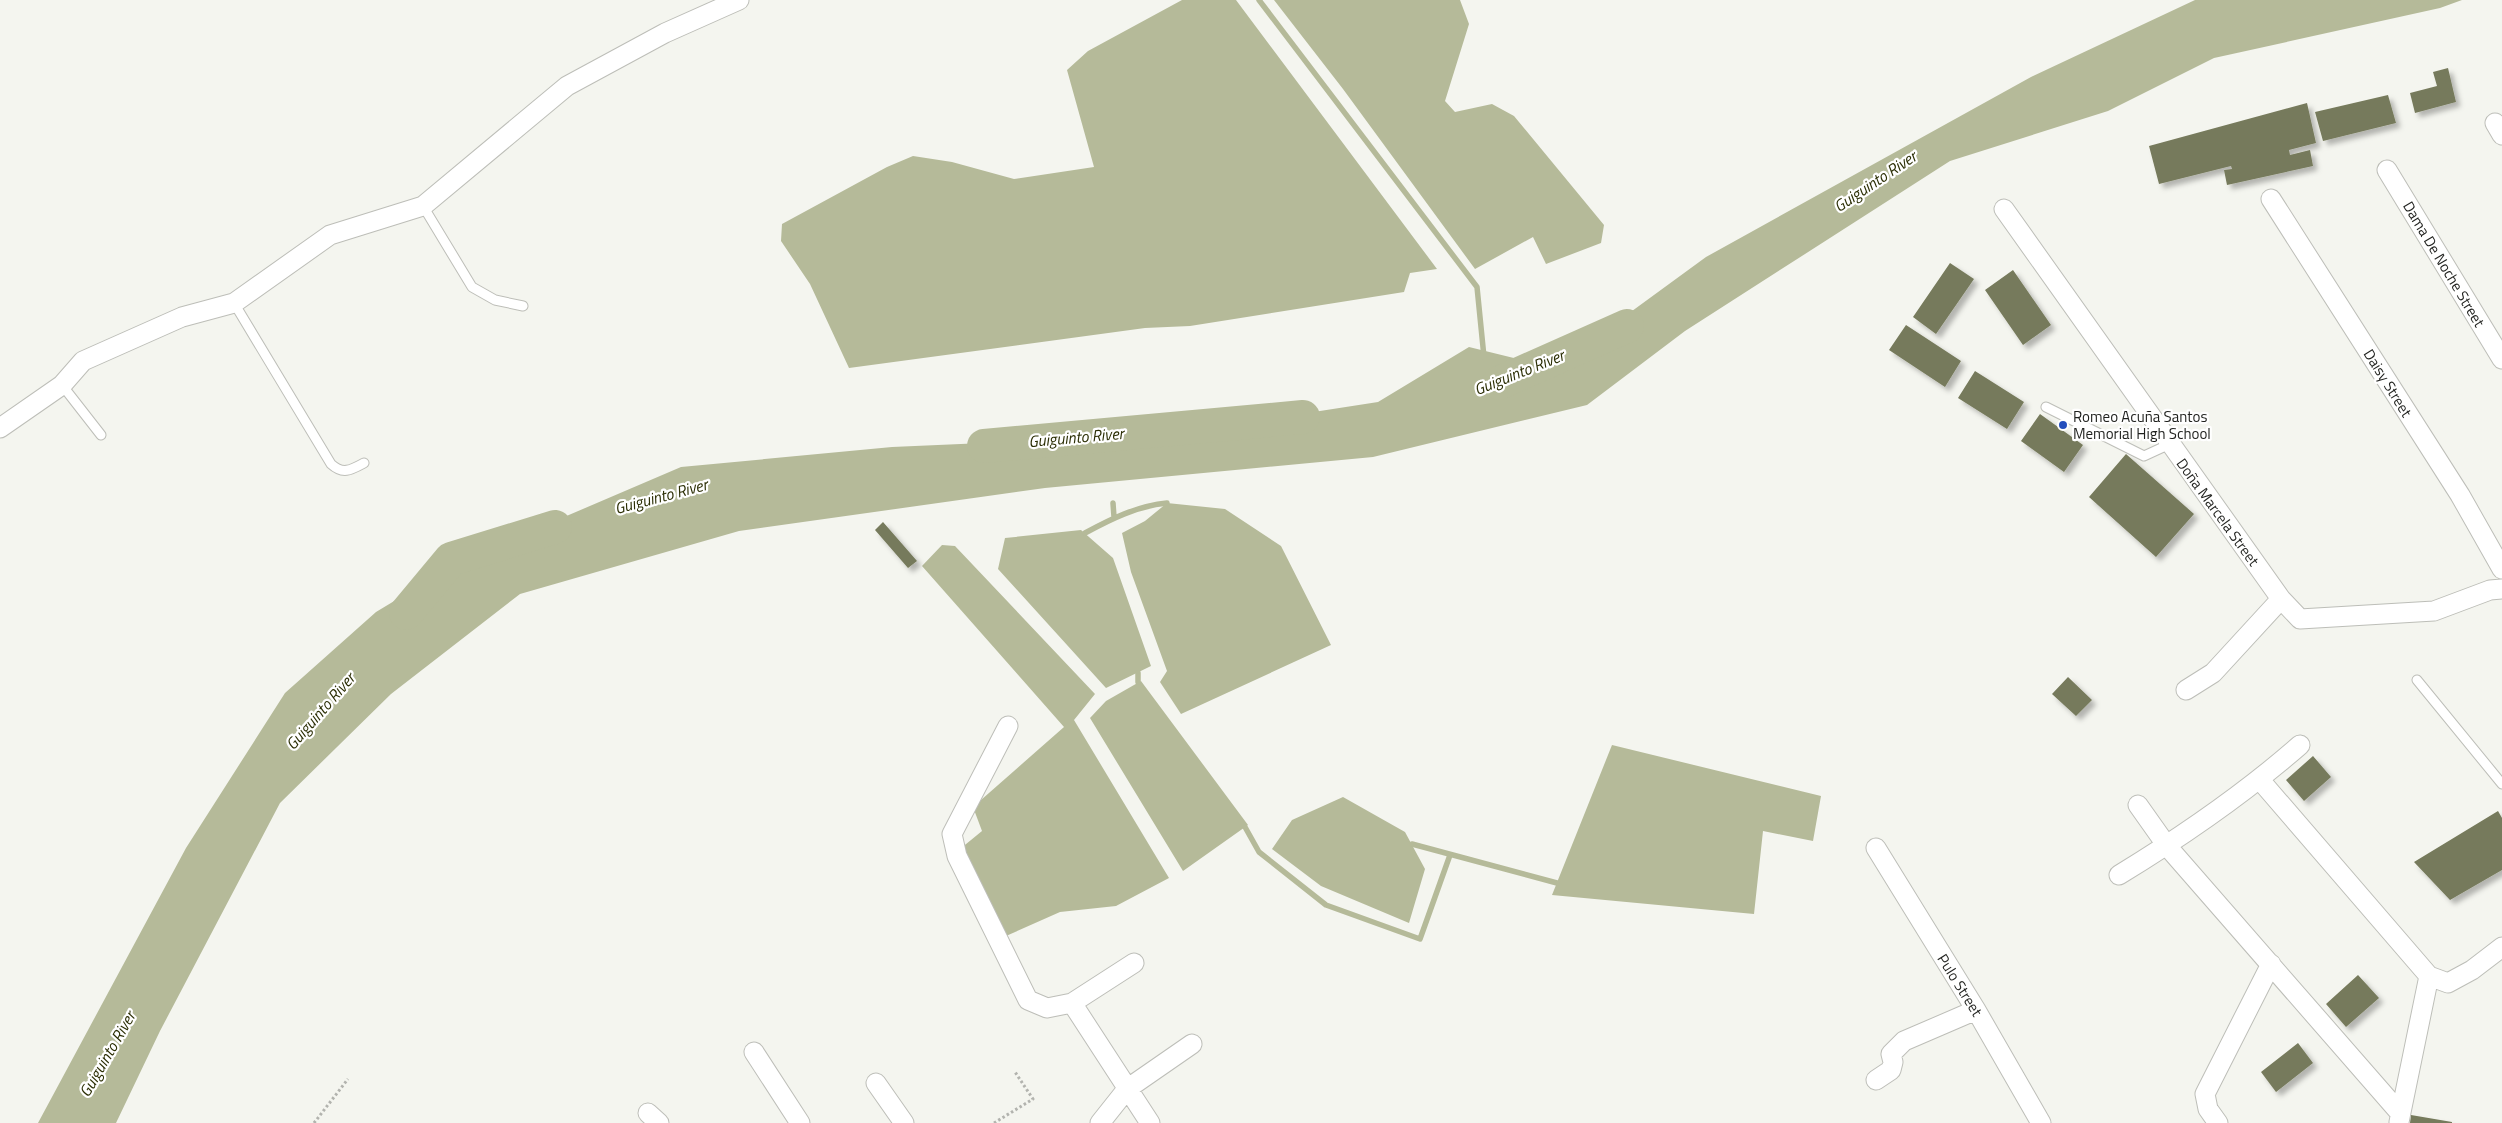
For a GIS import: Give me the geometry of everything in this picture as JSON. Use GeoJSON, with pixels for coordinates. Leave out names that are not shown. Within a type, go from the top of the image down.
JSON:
{"type":"FeatureCollection","features":[{"type":"Feature","properties":{"kind":"street"},"geometry":{"type":"LineString","coordinates":[[0,428],[62,385],[83,360],[182,317],[234,303],[330,235],[423,206],[567,86],[665,33],[739,0]]}},
{"type":"Feature","properties":{"kind":"street","name":"Dama De Noche Street"},"geometry":{"type":"LineString","coordinates":[[2387,170],[2502,359]]}},
{"type":"Feature","properties":{"kind":"street","name":"Daisy Street"},"geometry":{"type":"LineString","coordinates":[[2271,199],[2460,495],[2502,569]]}},
{"type":"Feature","properties":{"kind":"street","name":"Doña Marcela Street"},"geometry":{"type":"LineString","coordinates":[[2004,209],[2281,599],[2300,619],[2434,611],[2490,590],[2502,589]]}},
{"type":"Feature","properties":{"kind":"street"},"geometry":{"type":"LineString","coordinates":[[2186,690],[2213,674],[2281,599]]}},
{"type":"Feature","properties":{"kind":"street"},"geometry":{"type":"LineString","coordinates":[[1008,726],[952,834],[956,856],[1028,1000],[1047,1008],[1072,1003],[1134,963]]}},
{"type":"Feature","properties":{"kind":"street"},"geometry":{"type":"LineString","coordinates":[[2119,875],[2167,846],[2260,780],[2300,745]]}},
{"type":"Feature","properties":{"kind":"street"},"geometry":{"type":"LineString","coordinates":[[2260,780],[2429,976],[2448,983],[2472,970],[2502,947]]}},
{"type":"Feature","properties":{"kind":"street"},"geometry":{"type":"LineString","coordinates":[[2138,805],[2167,846],[2271,964],[2400,1118]]}},
{"type":"Feature","properties":{"kind":"street","name":"Pulo Street"},"geometry":{"type":"LineString","coordinates":[[1876,848],[1976,1010],[2041,1123]]}},
{"type":"Feature","properties":{"kind":"street"},"geometry":{"type":"LineString","coordinates":[[2218,1123],[2208,1109],[2205,1094],[2271,964]]}},
{"type":"Feature","properties":{"kind":"street"},"geometry":{"type":"LineString","coordinates":[[2400,1118],[2429,976]]}},
{"type":"Feature","properties":{"kind":"street"},"geometry":{"type":"LineString","coordinates":[[1072,1003],[1150,1123]]}},
{"type":"Feature","properties":{"kind":"street"},"geometry":{"type":"LineString","coordinates":[[1876,1080],[1891,1070],[1893,1062],[1891,1054],[1904,1041],[1976,1010]]}},
{"type":"Feature","properties":{"kind":"street"},"geometry":{"type":"LineString","coordinates":[[1100,1123],[1127,1090],[1192,1044]]}},
{"type":"Feature","properties":{"kind":"street"},"geometry":{"type":"LineString","coordinates":[[754,1052],[800,1123]]}},
{"type":"Feature","properties":{"kind":"street"},"geometry":{"type":"LineString","coordinates":[[876,1083],[904,1123]]}},
{"type":"Feature","properties":{"kind":"lane"},"geometry":{"type":"LineString","coordinates":[[423,206],[472,287],[495,300],[523,306]]}},
{"type":"Feature","properties":{"kind":"lane"},"geometry":{"type":"LineString","coordinates":[[234,303],[331,464],[338,471],[347,472],[364,463]]}},
{"type":"Feature","properties":{"kind":"lane"},"geometry":{"type":"LineString","coordinates":[[62,385],[101,435]]}},
{"type":"Feature","properties":{"kind":"lane"},"geometry":{"type":"LineString","coordinates":[[2046,407],[2144,456],[2170,444]]}},
{"type":"Feature","properties":{"kind":"lane"},"geometry":{"type":"LineString","coordinates":[[2417,680],[2502,784]]}},
{"type":"Feature","properties":{"kind":"path"},"geometry":{"type":"LineString","coordinates":[[994,1123],[1033,1099],[1015,1072]]}},
{"type":"Feature","properties":{"kind":"path"},"geometry":{"type":"LineString","coordinates":[[314,1123],[348,1079]]}},
{"type":"Feature","properties":{"kind":"water"},"geometry":{"type":"Polygon","coordinates":[[[1182,0],[1236,0],[1437,269],[1410,273],[1404,292],[1190,326],[1145,328],[849,368],[810,284],[781,241],[782,224],[887,167],[913,156],[952,162],[1014,179],[1094,167],[1067,70],[1088,51],[1182,0]]]}},
{"type":"Feature","properties":{"kind":"water"},"geometry":{"type":"Polygon","coordinates":[[[1274,0],[1460,0],[1469,24],[1445,101],[1455,112],[1492,104],[1514,116],[1604,225],[1601,243],[1546,264],[1533,237],[1475,269],[1343,89],[1274,0]]]}},
{"type":"Feature","properties":{"kind":"water"},"geometry":{"type":"Polygon","coordinates":[[[2195,0],[2462,0],[2440,8],[2214,58],[2108,111],[1950,161],[1685,331],[1587,405],[1373,457],[1045,488],[739,531],[520,594],[391,694],[280,803],[160,1031],[116,1123],[38,1123],[186,848],[285,693],[376,612],[459,562],[681,467],[892,447],[1164,435],[1378,402],[1469,347],[1554,368],[1706,257],[2031,77],[2195,0]]]}},
{"type":"Feature","properties":{"kind":"water"},"geometry":{"type":"Polygon","coordinates":[[[1167,503],[1225,509],[1281,546],[1331,645],[1181,714],[1160,682],[1167,671],[1131,572],[1122,533],[1145,521],[1167,503]]]}},
{"type":"Feature","properties":{"kind":"water"},"geometry":{"type":"Polygon","coordinates":[[[1081,530],[1113,558],[1151,666],[1106,688],[998,569],[1005,538],[1081,530]]]}},
{"type":"Feature","properties":{"kind":"water"},"geometry":{"type":"Polygon","coordinates":[[[942,545],[955,546],[1095,694],[1074,720],[1169,878],[1116,906],[1060,912],[1006,936],[960,849],[982,831],[973,807],[1064,727],[922,566],[942,545]]]}},
{"type":"Feature","properties":{"kind":"water"},"geometry":{"type":"Polygon","coordinates":[[[1141,681],[1248,825],[1183,871],[1090,718],[1106,701],[1141,681]]]}},
{"type":"Feature","properties":{"kind":"water"},"geometry":{"type":"Polygon","coordinates":[[[1612,745],[1821,796],[1813,841],[1763,831],[1754,914],[1552,895],[1612,745]]]}},
{"type":"Feature","properties":{"kind":"water"},"geometry":{"type":"Polygon","coordinates":[[[1343,797],[1405,832],[1425,869],[1409,923],[1321,886],[1272,849],[1292,820],[1343,797]]]}},
{"type":"Feature","properties":{"kind":"building"},"geometry":{"type":"Polygon","coordinates":[[[2448,68],[2456,102],[2415,113],[2410,93],[2437,86],[2433,72],[2448,68]]]}},
{"type":"Feature","properties":{"kind":"building"},"geometry":{"type":"Polygon","coordinates":[[[2388,95],[2396,123],[2323,141],[2315,112],[2388,95]]]}},
{"type":"Feature","properties":{"kind":"building"},"geometry":{"type":"Polygon","coordinates":[[[2307,103],[2316,143],[2289,150],[2290,155],[2310,150],[2313,166],[2227,185],[2224,170],[2232,169],[2231,166],[2159,184],[2149,146],[2307,103]]]}},
{"type":"Feature","properties":{"kind":"building"},"geometry":{"type":"Polygon","coordinates":[[[1950,263],[1974,279],[1936,334],[1913,317],[1950,263]]]}},
{"type":"Feature","properties":{"kind":"building"},"geometry":{"type":"Polygon","coordinates":[[[2013,270],[2051,325],[2023,345],[1985,290],[2013,270]]]}},
{"type":"Feature","properties":{"kind":"building"},"geometry":{"type":"Polygon","coordinates":[[[1906,325],[1961,361],[1945,387],[1889,350],[1906,325]]]}},
{"type":"Feature","properties":{"kind":"building"},"geometry":{"type":"Polygon","coordinates":[[[1975,371],[2024,402],[2007,429],[1958,398],[1975,371]]]}},
{"type":"Feature","properties":{"kind":"building"},"geometry":{"type":"Polygon","coordinates":[[[2040,414],[2083,445],[2064,472],[2021,441],[2040,414]]]}},
{"type":"Feature","properties":{"kind":"building"},"geometry":{"type":"Polygon","coordinates":[[[2126,454],[2194,514],[2156,557],[2089,497],[2126,454]]]}},
{"type":"Feature","properties":{"kind":"building"},"geometry":{"type":"Polygon","coordinates":[[[883,522],[917,561],[908,568],[875,530],[883,522]]]}},
{"type":"Feature","properties":{"kind":"building"},"geometry":{"type":"Polygon","coordinates":[[[2068,677],[2092,700],[2076,716],[2052,694],[2068,677]]]}},
{"type":"Feature","properties":{"kind":"building"},"geometry":{"type":"Polygon","coordinates":[[[2313,756],[2331,777],[2304,801],[2286,780],[2313,756]]]}},
{"type":"Feature","properties":{"kind":"building"},"geometry":{"type":"Polygon","coordinates":[[[2498,811],[2502,818],[2502,870],[2450,900],[2414,862],[2498,811]]]}},
{"type":"Feature","properties":{"kind":"building"},"geometry":{"type":"Polygon","coordinates":[[[2358,975],[2379,998],[2346,1027],[2326,1004],[2358,975]]]}},
{"type":"Feature","properties":{"kind":"building"},"geometry":{"type":"Polygon","coordinates":[[[2298,1043],[2313,1063],[2276,1092],[2261,1072],[2298,1043]]]}},
{"type":"Feature","properties":{"kind":"building"},"geometry":{"type":"Polygon","coordinates":[[[2411,1115],[2452,1122],[2452,1123],[2410,1123],[2411,1115]]]}},
{"type":"Feature","properties":{"kind":"waterway"},"geometry":{"type":"LineString","coordinates":[[1259,0],[1477,287],[1484,357]]}},
{"type":"Feature","properties":{"kind":"waterway","name":"Guiguinto River"},"geometry":{"type":"LineString","coordinates":[[1499,383],[1627,326]]}},
{"type":"Feature","properties":{"kind":"waterway","name":"Guiguinto River"},"geometry":{"type":"LineString","coordinates":[[984,446],[1303,417]]}},
{"type":"Feature","properties":{"kind":"waterway"},"geometry":{"type":"LineString","coordinates":[[1113,503],[1114,517]]}},
{"type":"Feature","properties":{"kind":"waterway"},"geometry":{"type":"LineString","coordinates":[[1085,533],[1114,518],[1135,510],[1167,503]]}},
{"type":"Feature","properties":{"kind":"waterway","name":"Guiguinto River"},"geometry":{"type":"LineString","coordinates":[[406,613],[451,559],[555,527]]}},
{"type":"Feature","properties":{"kind":"waterway"},"geometry":{"type":"LineString","coordinates":[[1138,673],[1138,682]]}},
{"type":"Feature","properties":{"kind":"waterway"},"geometry":{"type":"LineString","coordinates":[[1245,827],[1259,852],[1326,905],[1420,939],[1450,855]]}},
{"type":"Feature","properties":{"kind":"waterway"},"geometry":{"type":"LineString","coordinates":[[1412,844],[1557,883]]}},
{"type":"Feature","properties":{"kind":"place","name":"Romeo Acuña Santos Memorial High School"},"geometry":{"type":"Point","coordinates":[2063,425]}}]}
